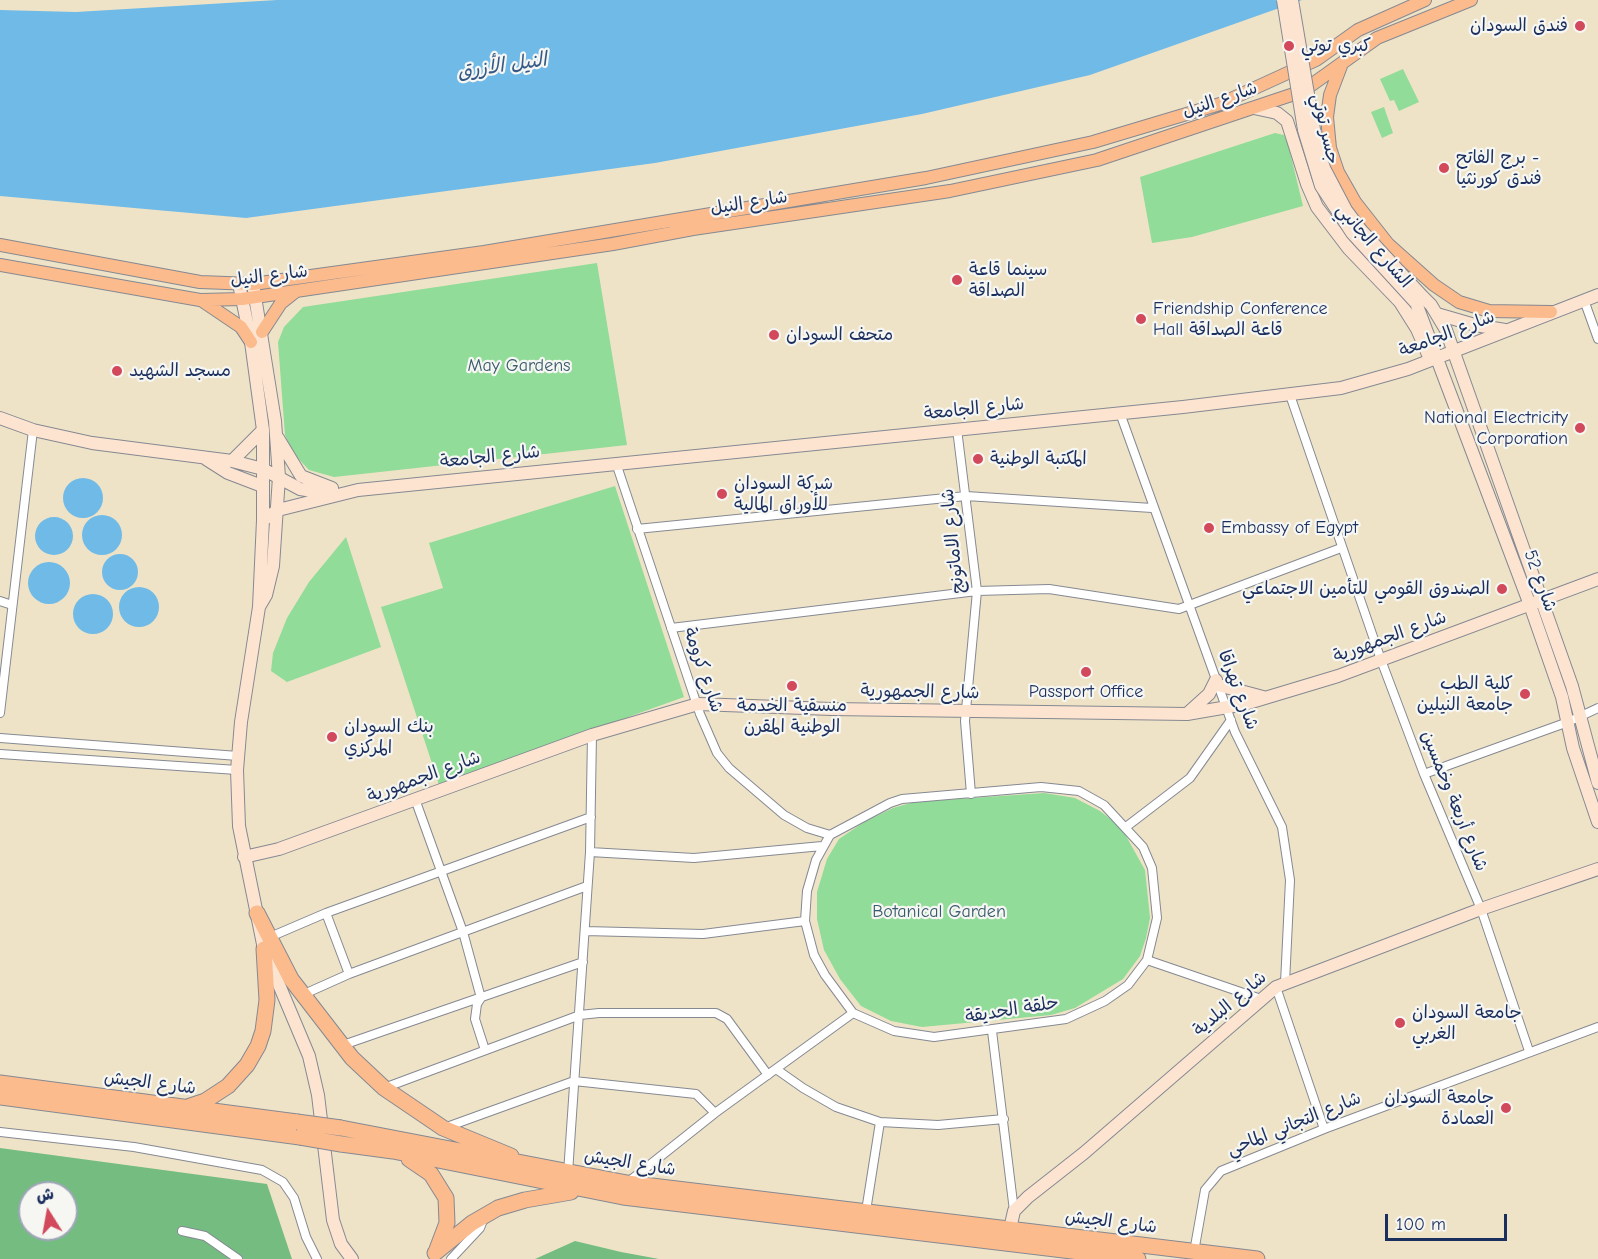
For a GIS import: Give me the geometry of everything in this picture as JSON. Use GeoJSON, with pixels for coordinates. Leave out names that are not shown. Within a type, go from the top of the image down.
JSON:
{"type":"FeatureCollection","features":[{"type":"Feature","properties":{"kind":"highway"},"geometry":{"type":"LineString","coordinates":[[257,913],[267,943],[301,995],[342,1046],[384,1088],[443,1128],[536,1167]]}},
{"type":"Feature","properties":{"kind":"highway"},"geometry":{"type":"LineString","coordinates":[[187,1107],[205,1101],[228,1086],[248,1065],[258,1046],[263,1031],[267,1000],[267,943]]}},
{"type":"Feature","properties":{"kind":"highway","name":"شارع الجيش"},"geometry":{"type":"LineString","coordinates":[[0,1083],[341,1128],[627,1183],[1257,1259]]}},
{"type":"Feature","properties":{"kind":"highway","name":"شارع الجيش"},"geometry":{"type":"LineString","coordinates":[[0,1098],[393,1151],[583,1191],[712,1209],[1138,1259]]}},
{"type":"Feature","properties":{"kind":"highway"},"geometry":{"type":"LineString","coordinates":[[393,1151],[417,1162],[432,1174],[446,1198],[447,1223],[433,1256]]}},
{"type":"Feature","properties":{"kind":"highway"},"geometry":{"type":"LineString","coordinates":[[433,1256],[483,1215],[510,1203],[583,1191]]}},
{"type":"Feature","properties":{"kind":"main road","name":"جسر توتي"},"geometry":{"type":"LineString","coordinates":[[1283,0],[1304,130],[1322,186],[1352,233],[1419,300]]}},
{"type":"Feature","properties":{"kind":"main road","name":"جسر توتي"},"geometry":{"type":"LineString","coordinates":[[1292,0],[1317,147],[1324,168],[1340,201],[1419,300]]}},
{"type":"Feature","properties":{"kind":"main road","name":"شارع النيل"},"geometry":{"type":"LineString","coordinates":[[0,265],[200,300],[242,299],[296,292],[355,277],[529,245],[890,184],[1093,142],[1220,104],[1316,60],[1358,30],[1425,0]]}},
{"type":"Feature","properties":{"kind":"main road","name":"شارع النيل"},"geometry":{"type":"LineString","coordinates":[[0,245],[200,282],[253,284],[355,277],[613,244],[763,218],[894,200],[1097,160],[1303,92],[1326,77],[1344,60],[1393,29],[1471,0]]}},
{"type":"Feature","properties":{"kind":"main road"},"geometry":{"type":"LineString","coordinates":[[1344,60],[1330,95],[1327,117],[1330,148],[1338,172],[1355,202],[1388,244],[1442,291],[1459,302],[1489,311],[1551,312]]}},
{"type":"Feature","properties":{"kind":"main road","name":"الشارع الجانبي"},"geometry":{"type":"LineString","coordinates":[[1254,108],[1276,113],[1287,121],[1307,184],[1317,207],[1349,249],[1400,302],[1433,358]]}},
{"type":"Feature","properties":{"kind":"main road"},"geometry":{"type":"LineString","coordinates":[[1093,142],[1097,160]]}},
{"type":"Feature","properties":{"kind":"main road"},"geometry":{"type":"LineString","coordinates":[[890,184],[894,200]]}},
{"type":"Feature","properties":{"kind":"main road"},"geometry":{"type":"LineString","coordinates":[[759,206],[763,218]]}},
{"type":"Feature","properties":{"kind":"main road"},"geometry":{"type":"LineString","coordinates":[[94,281],[96,263]]}},
{"type":"Feature","properties":{"kind":"main road"},"geometry":{"type":"LineString","coordinates":[[239,284],[251,342],[263,430],[263,520],[259,607],[248,665],[237,770],[239,826],[257,913]]}},
{"type":"Feature","properties":{"kind":"main road"},"geometry":{"type":"LineString","coordinates":[[253,284],[262,332],[279,477],[273,566],[266,595],[259,607]]}},
{"type":"Feature","properties":{"kind":"main road"},"geometry":{"type":"LineString","coordinates":[[1434,310],[1442,291]]}},
{"type":"Feature","properties":{"kind":"main road"},"geometry":{"type":"LineString","coordinates":[[262,332],[281,303],[296,292]]}},
{"type":"Feature","properties":{"kind":"main road","name":"شارع الجامعة"},"geometry":{"type":"LineString","coordinates":[[0,418],[33,430],[92,443],[232,461],[263,469],[312,492],[341,493],[1341,388],[1408,369],[1598,295]]}},
{"type":"Feature","properties":{"kind":"main road"},"geometry":{"type":"LineString","coordinates":[[200,300],[241,327],[251,342]]}},
{"type":"Feature","properties":{"kind":"main road"},"geometry":{"type":"LineString","coordinates":[[1419,300],[1434,310],[1475,325],[1507,330]]}},
{"type":"Feature","properties":{"kind":"main road"},"geometry":{"type":"LineString","coordinates":[[1419,300],[1433,358]]}},
{"type":"Feature","properties":{"kind":"main road","name":"شارع 52"},"geometry":{"type":"LineString","coordinates":[[1434,310],[1446,330],[1451,352],[1536,603]]}},
{"type":"Feature","properties":{"kind":"main road","name":"شارع 52"},"geometry":{"type":"LineString","coordinates":[[1433,358],[1572,686],[1573,719],[1598,822]]}},
{"type":"Feature","properties":{"kind":"main road"},"geometry":{"type":"LineString","coordinates":[[232,461],[263,430]]}},
{"type":"Feature","properties":{"kind":"main road"},"geometry":{"type":"LineString","coordinates":[[276,436],[301,476],[341,493]]}},
{"type":"Feature","properties":{"kind":"main road","name":"شارع الجامعة"},"geometry":{"type":"LineString","coordinates":[[202,457],[228,473],[262,486]]}},
{"type":"Feature","properties":{"kind":"main road","name":"شارع الجامعة"},"geometry":{"type":"LineString","coordinates":[[263,520],[278,510],[341,493]]}},
{"type":"Feature","properties":{"kind":"main road","name":"شارع الجمهورية"},"geometry":{"type":"LineString","coordinates":[[244,857],[279,849],[592,735],[698,704],[1187,714],[1266,698],[1381,660],[1598,579]]}},
{"type":"Feature","properties":{"kind":"main road"},"geometry":{"type":"LineString","coordinates":[[1187,714],[1209,694],[1217,682],[1266,698]]}},
{"type":"Feature","properties":{"kind":"main road","name":"شارع 52"},"geometry":{"type":"LineString","coordinates":[[1573,719],[1598,783]]}},
{"type":"Feature","properties":{"kind":"main road","name":"شارع البلدية"},"geometry":{"type":"LineString","coordinates":[[1014,1211],[1280,985],[1481,909],[1598,869]]}},
{"type":"Feature","properties":{"kind":"main road"},"geometry":{"type":"LineString","coordinates":[[267,943],[309,1056],[318,1095],[333,1220],[340,1244],[352,1259]]}},
{"type":"Feature","properties":{"kind":"main road"},"geometry":{"type":"LineString","coordinates":[[1010,1229],[1014,1211]]}},
{"type":"Feature","properties":{"kind":"street"},"geometry":{"type":"LineString","coordinates":[[1584,300],[1598,339]]}},
{"type":"Feature","properties":{"kind":"street","name":"شارع أربعة وخمسين"},"geometry":{"type":"LineString","coordinates":[[1290,395],[1381,660],[1424,774],[1481,909],[1529,1050]]}},
{"type":"Feature","properties":{"kind":"street","name":"شارع تهراقا"},"geometry":{"type":"LineString","coordinates":[[1120,413],[1152,508],[1217,682],[1232,720],[1281,821],[1290,880],[1280,985],[1324,1129]]}},
{"type":"Feature","properties":{"kind":"street","name":"شارع الاماتونج"},"geometry":{"type":"LineString","coordinates":[[957,429],[977,591],[965,731],[971,794]]}},
{"type":"Feature","properties":{"kind":"street"},"geometry":{"type":"LineString","coordinates":[[0,713],[33,430]]}},
{"type":"Feature","properties":{"kind":"street","name":"شارع كرومة"},"geometry":{"type":"LineString","coordinates":[[616,463],[708,736],[729,768],[784,815],[807,828],[830,835]]}},
{"type":"Feature","properties":{"kind":"street"},"geometry":{"type":"LineString","coordinates":[[637,529],[966,496],[1152,508]]}},
{"type":"Feature","properties":{"kind":"street"},"geometry":{"type":"LineString","coordinates":[[671,628],[977,591],[1049,590],[1175,609],[1341,548]]}},
{"type":"Feature","properties":{"kind":"street"},"geometry":{"type":"LineString","coordinates":[[0,602],[12,605]]}},
{"type":"Feature","properties":{"kind":"street"},"geometry":{"type":"LineString","coordinates":[[1424,774],[1598,708]]}},
{"type":"Feature","properties":{"kind":"street"},"geometry":{"type":"LineString","coordinates":[[1126,827],[1190,778],[1232,720]]}},
{"type":"Feature","properties":{"kind":"street"},"geometry":{"type":"LineString","coordinates":[[568,1173],[590,852],[592,735]]}},
{"type":"Feature","properties":{"kind":"street"},"geometry":{"type":"LineString","coordinates":[[0,738],[238,756]]}},
{"type":"Feature","properties":{"kind":"street"},"geometry":{"type":"LineString","coordinates":[[33,756],[36,740]]}},
{"type":"Feature","properties":{"kind":"street"},"geometry":{"type":"LineString","coordinates":[[0,753],[237,770]]}},
{"type":"Feature","properties":{"kind":"street","name":"حلقة الحديقة"},"geometry":{"type":"LineString","coordinates":[[1041,787],[1078,791],[1104,805],[1126,827],[1143,847],[1152,868],[1157,918],[1147,960],[1128,985],[1105,1001],[1078,1015],[1052,1022],[934,1037],[911,1035],[873,1023],[853,1013],[825,975],[814,955],[805,921],[807,891],[822,846],[830,835],[902,799],[1041,787]]}},
{"type":"Feature","properties":{"kind":"street"},"geometry":{"type":"LineString","coordinates":[[415,799],[462,932],[481,998],[477,1004],[475,1019],[485,1050]]}},
{"type":"Feature","properties":{"kind":"street"},"geometry":{"type":"LineString","coordinates":[[267,943],[326,913],[591,817]]}},
{"type":"Feature","properties":{"kind":"street"},"geometry":{"type":"LineString","coordinates":[[590,852],[694,858],[822,846]]}},
{"type":"Feature","properties":{"kind":"street"},"geometry":{"type":"LineString","coordinates":[[301,995],[349,974],[587,886]]}},
{"type":"Feature","properties":{"kind":"street"},"geometry":{"type":"LineString","coordinates":[[326,913],[349,974]]}},
{"type":"Feature","properties":{"kind":"street"},"geometry":{"type":"LineString","coordinates":[[585,931],[704,934],[805,921]]}},
{"type":"Feature","properties":{"kind":"street"},"geometry":{"type":"LineString","coordinates":[[1147,960],[1261,999]]}},
{"type":"Feature","properties":{"kind":"street"},"geometry":{"type":"LineString","coordinates":[[342,1046],[583,962]]}},
{"type":"Feature","properties":{"kind":"street"},"geometry":{"type":"LineString","coordinates":[[384,1088],[580,1015],[716,1013],[727,1019],[768,1075]]}},
{"type":"Feature","properties":{"kind":"street"},"geometry":{"type":"LineString","coordinates":[[627,1183],[715,1113],[853,1013]]}},
{"type":"Feature","properties":{"kind":"street","name":"شارع التجاني الماحي"},"geometry":{"type":"LineString","coordinates":[[1194,1252],[1201,1204],[1211,1180],[1235,1164],[1529,1050],[1598,1027]]}},
{"type":"Feature","properties":{"kind":"street"},"geometry":{"type":"LineString","coordinates":[[992,1031],[1014,1211]]}},
{"type":"Feature","properties":{"kind":"street"},"geometry":{"type":"LineString","coordinates":[[776,1069],[836,1107],[880,1122],[938,1125],[1004,1119]]}},
{"type":"Feature","properties":{"kind":"street"},"geometry":{"type":"LineString","coordinates":[[443,1128],[574,1081],[696,1094],[715,1113]]}},
{"type":"Feature","properties":{"kind":"street"},"geometry":{"type":"LineString","coordinates":[[866,1211],[880,1122]]}},
{"type":"Feature","properties":{"kind":"street"},"geometry":{"type":"LineString","coordinates":[[0,1132],[134,1147],[262,1170],[283,1182],[294,1198],[306,1237],[317,1259]]}},
{"type":"Feature","properties":{"kind":"street"},"geometry":{"type":"LineString","coordinates":[[451,1259],[480,1228],[483,1215]]}},
{"type":"Feature","properties":{"kind":"street"},"geometry":{"type":"LineString","coordinates":[[182,1231],[205,1236],[238,1259]]}},
{"type":"Feature","properties":{"kind":"green space"},"geometry":{"type":"Polygon","coordinates":[[[1403,69],[1419,102],[1399,111],[1394,100],[1390,101],[1380,79],[1403,69]]]}},
{"type":"Feature","properties":{"kind":"green space"},"geometry":{"type":"Polygon","coordinates":[[[1384,107],[1393,133],[1382,138],[1371,112],[1384,107]]]}},
{"type":"Feature","properties":{"kind":"green space"},"geometry":{"type":"Polygon","coordinates":[[[1275,133],[1284,135],[1288,144],[1303,206],[1192,237],[1152,243],[1140,177],[1275,133]]]}},
{"type":"Feature","properties":{"kind":"green space","name":"May Gardens"},"geometry":{"type":"Polygon","coordinates":[[[597,263],[627,445],[334,477],[309,470],[293,453],[285,435],[278,342],[284,327],[303,307],[597,263]]]}},
{"type":"Feature","properties":{"kind":"green space"},"geometry":{"type":"Polygon","coordinates":[[[615,486],[684,697],[439,785],[381,607],[443,588],[429,543],[615,486]]]}},
{"type":"Feature","properties":{"kind":"green space"},"geometry":{"type":"Polygon","coordinates":[[[346,537],[381,647],[287,682],[271,671],[273,653],[287,618],[309,582],[346,537]]]}},
{"type":"Feature","properties":{"kind":"green space","name":"Botanical Garden"},"geometry":{"type":"Polygon","coordinates":[[[1044,793],[1075,798],[1100,811],[1121,827],[1145,870],[1150,918],[1146,938],[1140,956],[1123,979],[1075,1008],[1051,1015],[922,1027],[891,1021],[861,1006],[840,979],[824,950],[817,919],[817,892],[827,859],[839,839],[864,822],[893,808],[914,802],[1044,793]]]}},
{"type":"Feature","properties":{"kind":"green space"},"geometry":{"type":"Polygon","coordinates":[[[0,1148],[267,1184],[292,1259],[0,1259],[0,1148]]]}},
{"type":"Feature","properties":{"kind":"green space"},"geometry":{"type":"Polygon","coordinates":[[[575,1241],[621,1252],[659,1259],[535,1259],[575,1241]]]}},
{"type":"Feature","properties":{"kind":"water","name":"النيل الأزرق"},"geometry":{"type":"Polygon","coordinates":[[[277,0],[1302,0],[1090,75],[922,114],[655,163],[246,218],[0,196],[0,10],[76,12],[277,0]]]}},
{"type":"Feature","properties":{"kind":"water"},"geometry":{"type":"Polygon","coordinates":[[[83,478],[91,479],[97,484],[102,490],[102,506],[97,512],[91,517],[83,518],[75,517],[69,512],[64,506],[63,498],[64,490],[69,484],[75,479],[83,478]]]}},
{"type":"Feature","properties":{"kind":"water"},"geometry":{"type":"Polygon","coordinates":[[[102,515],[116,521],[122,535],[116,549],[102,555],[88,549],[82,535],[88,521],[102,515]]]}},
{"type":"Feature","properties":{"kind":"water"},"geometry":{"type":"Polygon","coordinates":[[[54,517],[68,522],[73,536],[68,550],[54,555],[40,550],[35,536],[40,522],[54,517]]]}},
{"type":"Feature","properties":{"kind":"water"},"geometry":{"type":"Polygon","coordinates":[[[120,554],[133,559],[138,572],[133,585],[120,590],[107,585],[102,572],[107,559],[120,554]]]}},
{"type":"Feature","properties":{"kind":"water"},"geometry":{"type":"Polygon","coordinates":[[[49,562],[64,568],[70,583],[64,598],[49,604],[34,598],[28,583],[34,568],[49,562]]]}},
{"type":"Feature","properties":{"kind":"water"},"geometry":{"type":"Polygon","coordinates":[[[139,587],[153,593],[159,607],[153,621],[139,627],[125,621],[119,607],[125,593],[139,587]]]}},
{"type":"Feature","properties":{"kind":"water"},"geometry":{"type":"Polygon","coordinates":[[[93,594],[107,600],[113,614],[107,628],[93,634],[79,628],[73,614],[79,600],[93,594]]]}},
{"type":"Feature","properties":{"kind":"place","name":"فندق السودان"},"geometry":{"type":"Point","coordinates":[1580,26]}},
{"type":"Feature","properties":{"kind":"place","name":"كبري توتي"},"geometry":{"type":"Point","coordinates":[1289,46]}},
{"type":"Feature","properties":{"kind":"place","name":"برج الفاتح - فندق كورنثيا"},"geometry":{"type":"Point","coordinates":[1444,168]}},
{"type":"Feature","properties":{"kind":"place","name":"سينما قاعة الصداقة"},"geometry":{"type":"Point","coordinates":[957,280]}},
{"type":"Feature","properties":{"kind":"place","name":"Friendship Conference Hall قاعة الصداقة"},"geometry":{"type":"Point","coordinates":[1141,319]}},
{"type":"Feature","properties":{"kind":"place","name":"متحف السودان"},"geometry":{"type":"Point","coordinates":[774,335]}},
{"type":"Feature","properties":{"kind":"place","name":"مسجد الشهيد"},"geometry":{"type":"Point","coordinates":[117,371]}},
{"type":"Feature","properties":{"kind":"place","name":"National Electricity Corporation"},"geometry":{"type":"Point","coordinates":[1580,428]}},
{"type":"Feature","properties":{"kind":"place","name":"المكتبة الوطنية"},"geometry":{"type":"Point","coordinates":[978,459]}},
{"type":"Feature","properties":{"kind":"place","name":"شركة السودان للأوراق المالية"},"geometry":{"type":"Point","coordinates":[722,494]}},
{"type":"Feature","properties":{"kind":"place","name":"Embassy of Egypt"},"geometry":{"type":"Point","coordinates":[1209,528]}},
{"type":"Feature","properties":{"kind":"place","name":"الصندوق القومي للتأمين الاجتماعي"},"geometry":{"type":"Point","coordinates":[1502,589]}},
{"type":"Feature","properties":{"kind":"place","name":"Passport Office"},"geometry":{"type":"Point","coordinates":[1086,672]}},
{"type":"Feature","properties":{"kind":"place","name":"منسقية الخدمة الوطنية المقرن"},"geometry":{"type":"Point","coordinates":[792,686]}},
{"type":"Feature","properties":{"kind":"place","name":"كلية الطب جامعة النيلين"},"geometry":{"type":"Point","coordinates":[1525,694]}},
{"type":"Feature","properties":{"kind":"place","name":"بنك السودان المركزي"},"geometry":{"type":"Point","coordinates":[332,737]}},
{"type":"Feature","properties":{"kind":"place","name":"جامعة السودان الغربي"},"geometry":{"type":"Point","coordinates":[1400,1023]}},
{"type":"Feature","properties":{"kind":"place","name":"جامعة السودان العمادة"},"geometry":{"type":"Point","coordinates":[1506,1108]}}]}
